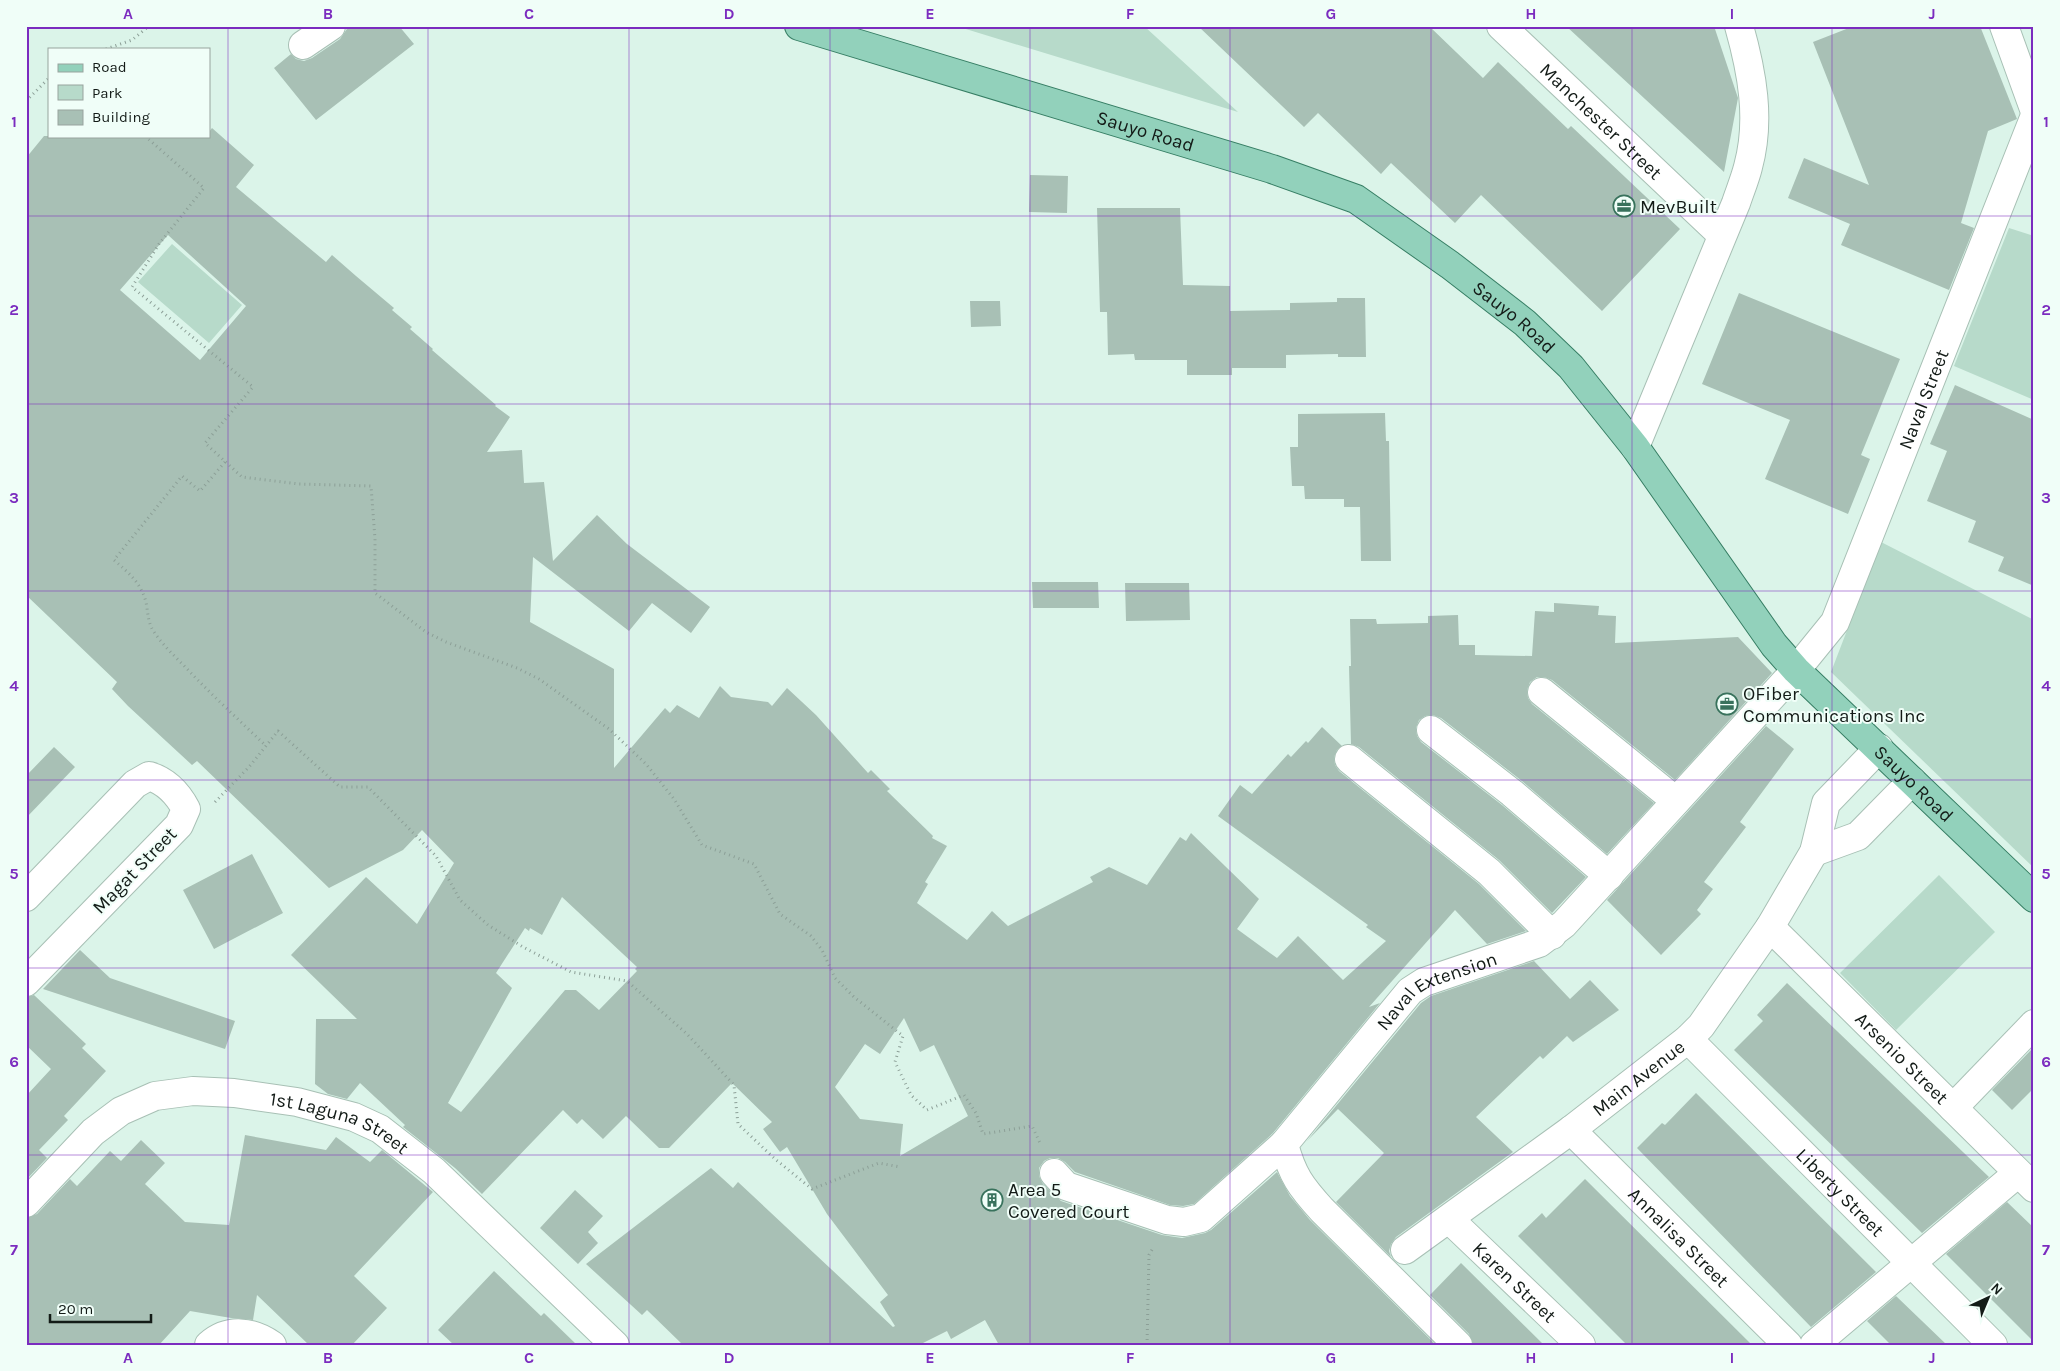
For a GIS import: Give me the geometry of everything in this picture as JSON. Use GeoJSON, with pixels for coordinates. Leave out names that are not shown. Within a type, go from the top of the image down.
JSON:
{"type":"FeatureCollection","features":[{"type":"Feature","properties":{"kind":"main road","name":"Sauyo Road"},"geometry":{"type":"LineString","coordinates":[[799,26],[1272,169],[1356,199],[1450,265],[1525,323],[1572,367],[1635,447],[1774,645],[1796,670],[2034,898]]}},
{"type":"Feature","properties":{"kind":"street"},"geometry":{"type":"LineString","coordinates":[[304,44],[330,26]]}},
{"type":"Feature","properties":{"kind":"street","name":"Manchester Street"},"geometry":{"type":"LineString","coordinates":[[1501,26],[1722,235]]}},
{"type":"Feature","properties":{"kind":"street"},"geometry":{"type":"LineString","coordinates":[[1635,447],[1736,203],[1748,165],[1754,128],[1753,91],[1747,53],[1739,26]]}},
{"type":"Feature","properties":{"kind":"street"},"geometry":{"type":"LineString","coordinates":[[2004,26],[2034,109]]}},
{"type":"Feature","properties":{"kind":"street","name":"Naval Street"},"geometry":{"type":"LineString","coordinates":[[1796,670],[1835,622],[2034,118]]}},
{"type":"Feature","properties":{"kind":"street","name":"Naval Extension"},"geometry":{"type":"LineString","coordinates":[[1054,1173],[1066,1186],[1166,1220],[1184,1222],[1201,1218],[1284,1144],[1410,991],[1424,982],[1539,943],[1552,935],[1609,876],[1796,670]]}},
{"type":"Feature","properties":{"kind":"street"},"geometry":{"type":"LineString","coordinates":[[1542,692],[1676,801]]}},
{"type":"Feature","properties":{"kind":"street"},"geometry":{"type":"LineString","coordinates":[[1431,730],[1512,793],[1609,876]]}},
{"type":"Feature","properties":{"kind":"street","name":"Main Avenue"},"geometry":{"type":"LineString","coordinates":[[1405,1250],[1571,1130],[1688,1039],[1714,1009],[1770,927],[1814,852],[1826,803],[1879,748]]}},
{"type":"Feature","properties":{"kind":"street"},"geometry":{"type":"LineString","coordinates":[[1348,759],[1489,872],[1552,935]]}},
{"type":"Feature","properties":{"kind":"street","name":"Magat Street"},"geometry":{"type":"LineString","coordinates":[[26,897],[135,784],[150,776],[161,780],[180,798],[186,809],[178,825],[26,982]]}},
{"type":"Feature","properties":{"kind":"street"},"geometry":{"type":"LineString","coordinates":[[1814,852],[1858,836],[1912,780]]}},
{"type":"Feature","properties":{"kind":"street","name":"Arsenio Street"},"geometry":{"type":"LineString","coordinates":[[1770,927],[2026,1181]]}},
{"type":"Feature","properties":{"kind":"street"},"geometry":{"type":"LineString","coordinates":[[1953,1108],[2034,1024]]}},
{"type":"Feature","properties":{"kind":"street","name":"Liberty Street"},"geometry":{"type":"LineString","coordinates":[[1688,1039],[1993,1345]]}},
{"type":"Feature","properties":{"kind":"street","name":"1st Laguna Street"},"geometry":{"type":"LineString","coordinates":[[26,1203],[94,1132],[121,1111],[155,1096],[193,1091],[234,1093],[297,1102],[354,1117],[380,1129],[407,1148],[434,1171],[615,1345]]}},
{"type":"Feature","properties":{"kind":"street","name":"Annalisa Street"},"geometry":{"type":"LineString","coordinates":[[1571,1130],[1788,1345]]}},
{"type":"Feature","properties":{"kind":"street"},"geometry":{"type":"LineString","coordinates":[[1284,1144],[1290,1166],[1305,1190],[1322,1210],[1458,1345]]}},
{"type":"Feature","properties":{"kind":"street"},"geometry":{"type":"LineString","coordinates":[[1814,1345],[1912,1263],[2026,1181]]}},
{"type":"Feature","properties":{"kind":"street","name":"Karen Street"},"geometry":{"type":"LineString","coordinates":[[1449,1219],[1581,1345]]}},
{"type":"Feature","properties":{"kind":"street"},"geometry":{"type":"LineString","coordinates":[[209,1345],[225,1335],[243,1332],[262,1338],[272,1345]]}},
{"type":"Feature","properties":{"kind":"path"},"geometry":{"type":"LineString","coordinates":[[109,48],[132,40],[150,26]]}},
{"type":"Feature","properties":{"kind":"path"},"geometry":{"type":"LineString","coordinates":[[26,100],[48,79]]}},
{"type":"Feature","properties":{"kind":"path"},"geometry":{"type":"LineString","coordinates":[[147,138],[204,188],[159,244],[132,287],[252,387],[205,443],[242,477],[299,484],[371,486],[375,593],[426,632],[446,642],[517,668],[539,679],[610,729],[646,764],[674,799],[702,845],[754,864],[780,914],[811,936],[822,950],[834,978],[854,997],[904,1036],[895,1062],[911,1095],[927,1110],[964,1094],[976,1112],[984,1134],[1032,1126],[1054,1173]]}},
{"type":"Feature","properties":{"kind":"path"},"geometry":{"type":"LineString","coordinates":[[225,462],[200,491],[182,476],[114,560],[134,577],[140,586],[146,602],[148,620],[159,637],[213,695],[265,745]]}},
{"type":"Feature","properties":{"kind":"path"},"geometry":{"type":"LineString","coordinates":[[220,798],[255,760],[278,731],[340,787],[368,786],[436,856],[460,900],[488,925],[571,972],[627,981],[687,1034],[734,1085],[738,1124],[775,1159],[812,1189],[879,1163],[900,1167]]}},
{"type":"Feature","properties":{"kind":"path"},"geometry":{"type":"LineString","coordinates":[[1148,1345],[1149,1255],[1166,1220]]}},
{"type":"Feature","properties":{"kind":"green space"},"geometry":{"type":"Polygon","coordinates":[[[956,26],[1144,26],[1238,112],[956,26]]]}},
{"type":"Feature","properties":{"kind":"green space"},"geometry":{"type":"Polygon","coordinates":[[[2009,228],[2034,236],[2034,400],[1954,366],[2009,228]]]}},
{"type":"Feature","properties":{"kind":"green space"},"geometry":{"type":"Polygon","coordinates":[[[172,244],[242,305],[209,343],[138,282],[172,244]]]}},
{"type":"Feature","properties":{"kind":"green space"},"geometry":{"type":"Polygon","coordinates":[[[1881,542],[2034,620],[2034,868],[1831,672],[1881,542]]]}},
{"type":"Feature","properties":{"kind":"green space"},"geometry":{"type":"Polygon","coordinates":[[[1939,875],[1995,932],[1896,1030],[1840,973],[1939,875]]]}},
{"type":"Feature","properties":{"kind":"building"},"geometry":{"type":"Polygon","coordinates":[[[349,26],[399,26],[414,44],[316,120],[274,68],[291,54],[296,59],[304,61],[312,58],[340,39],[349,26]]]}},
{"type":"Feature","properties":{"kind":"building"},"geometry":{"type":"Polygon","coordinates":[[[1198,26],[1429,26],[1483,78],[1498,62],[1568,129],[1571,126],[1680,229],[1602,311],[1481,195],[1455,223],[1391,163],[1381,174],[1318,113],[1304,127],[1198,26]]]}},
{"type":"Feature","properties":{"kind":"building"},"geometry":{"type":"Polygon","coordinates":[[[1566,26],[1714,26],[1738,98],[1724,172],[1566,26]]]}},
{"type":"Feature","properties":{"kind":"building"},"geometry":{"type":"Polygon","coordinates":[[[1854,26],[1980,26],[2017,119],[1988,131],[1961,223],[1974,228],[1949,290],[1841,245],[1850,224],[1788,198],[1804,158],[1869,185],[1813,42],[1854,26]]]}},
{"type":"Feature","properties":{"kind":"building"},"geometry":{"type":"Polygon","coordinates":[[[212,128],[254,165],[236,187],[326,262],[332,255],[394,308],[392,310],[412,327],[410,329],[432,350],[510,417],[487,452],[522,450],[524,483],[544,482],[553,561],[597,515],[627,544],[710,607],[691,633],[652,603],[629,631],[533,557],[530,622],[614,669],[614,768],[665,708],[670,713],[677,705],[699,718],[720,686],[731,697],[768,702],[772,706],[787,688],[816,715],[868,773],[871,770],[890,789],[887,791],[933,836],[932,838],[947,846],[925,882],[928,884],[917,903],[967,940],[992,911],[1008,926],[1093,882],[1090,877],[1109,867],[1147,885],[1180,837],[1186,841],[1191,833],[1259,899],[1237,929],[1277,958],[1298,936],[1343,980],[1386,941],[1366,927],[1368,925],[1218,816],[1240,785],[1252,794],[1288,754],[1291,757],[1306,741],[1308,743],[1322,727],[1342,746],[1337,750],[1334,757],[1335,765],[1339,771],[1479,884],[1526,931],[1487,944],[1455,910],[1369,1007],[1380,1003],[1273,1133],[1194,1204],[1183,1206],[1170,1205],[1075,1172],[1058,1158],[1050,1158],[1044,1161],[1039,1168],[1039,1176],[1043,1184],[1061,1201],[1162,1235],[1182,1238],[1211,1230],[1277,1172],[1290,1196],[1310,1220],[1436,1345],[999,1345],[985,1320],[951,1339],[947,1331],[919,1345],[683,1345],[647,1310],[642,1315],[586,1264],[711,1168],[733,1188],[738,1182],[893,1327],[895,1326],[880,1302],[888,1295],[827,1214],[787,1147],[780,1152],[763,1129],[772,1122],[732,1083],[669,1148],[659,1148],[626,1116],[603,1139],[582,1119],[577,1124],[563,1110],[482,1194],[455,1168],[403,1127],[405,1125],[360,1083],[347,1099],[328,1094],[315,1084],[316,1019],[357,1019],[291,955],[366,877],[417,924],[454,863],[422,830],[403,850],[329,888],[197,761],[192,765],[128,706],[112,689],[117,682],[26,595],[26,158],[44,136],[48,136],[48,138],[210,138],[212,128]],[[168,235],[120,290],[200,360],[246,306],[168,235]],[[562,897],[542,935],[530,928],[529,931],[525,928],[496,973],[512,988],[448,1103],[461,1112],[565,990],[576,990],[599,1010],[637,971],[635,969],[637,967],[562,897]],[[904,1018],[880,1054],[865,1044],[835,1087],[860,1119],[903,1124],[900,1156],[968,1116],[934,1045],[920,1052],[904,1018]]]}},
{"type":"Feature","properties":{"kind":"building"},"geometry":{"type":"Polygon","coordinates":[[[1030,175],[1068,176],[1067,213],[1029,212],[1030,175]]]}},
{"type":"Feature","properties":{"kind":"building"},"geometry":{"type":"Polygon","coordinates":[[[1097,208],[1180,208],[1183,285],[1230,286],[1230,311],[1290,310],[1290,303],[1337,302],[1337,298],[1365,298],[1366,357],[1338,357],[1338,354],[1286,355],[1286,368],[1232,368],[1232,375],[1187,375],[1187,360],[1135,360],[1134,354],[1108,355],[1107,312],[1100,312],[1097,208]]]}},
{"type":"Feature","properties":{"kind":"building"},"geometry":{"type":"Polygon","coordinates":[[[1739,293],[1900,359],[1861,455],[1870,459],[1848,514],[1765,479],[1790,420],[1702,384],[1739,293]]]}},
{"type":"Feature","properties":{"kind":"building"},"geometry":{"type":"Polygon","coordinates":[[[970,301],[1000,301],[1001,326],[971,327],[970,301]]]}},
{"type":"Feature","properties":{"kind":"building"},"geometry":{"type":"Polygon","coordinates":[[[1955,385],[2034,420],[2034,586],[1998,571],[2004,557],[1968,542],[1976,521],[1927,501],[1947,451],[1930,444],[1955,385]]]}},
{"type":"Feature","properties":{"kind":"building"},"geometry":{"type":"Polygon","coordinates":[[[1385,413],[1386,441],[1389,441],[1391,561],[1361,561],[1360,507],[1344,507],[1344,499],[1305,499],[1304,486],[1292,486],[1290,447],[1298,447],[1298,414],[1385,413]]]}},
{"type":"Feature","properties":{"kind":"building"},"geometry":{"type":"Polygon","coordinates":[[[1032,582],[1098,582],[1099,608],[1033,608],[1032,582]]]}},
{"type":"Feature","properties":{"kind":"building"},"geometry":{"type":"Polygon","coordinates":[[[1125,583],[1189,583],[1190,620],[1126,621],[1125,583]]]}},
{"type":"Feature","properties":{"kind":"building"},"geometry":{"type":"Polygon","coordinates":[[[1554,603],[1599,606],[1598,615],[1616,616],[1615,643],[1738,637],[1772,673],[1675,780],[1552,680],[1537,677],[1530,682],[1527,690],[1528,698],[1532,704],[1654,803],[1607,854],[1522,781],[1441,718],[1433,715],[1425,716],[1419,720],[1416,728],[1417,736],[1421,742],[1502,805],[1586,877],[1552,913],[1499,860],[1359,747],[1351,744],[1349,666],[1351,666],[1350,619],[1376,619],[1377,624],[1428,623],[1428,616],[1458,615],[1459,645],[1475,645],[1475,655],[1532,656],[1535,611],[1554,612],[1554,603]]]}},
{"type":"Feature","properties":{"kind":"building"},"geometry":{"type":"Polygon","coordinates":[[[1766,726],[1794,749],[1740,822],[1746,827],[1704,882],[1713,889],[1697,910],[1701,914],[1661,955],[1607,900],[1766,726]]]}},
{"type":"Feature","properties":{"kind":"building"},"geometry":{"type":"Polygon","coordinates":[[[54,747],[75,767],[26,818],[26,776],[54,747]]]}},
{"type":"Feature","properties":{"kind":"building"},"geometry":{"type":"Polygon","coordinates":[[[252,854],[283,913],[214,949],[183,890],[252,854]]]}},
{"type":"Feature","properties":{"kind":"building"},"geometry":{"type":"Polygon","coordinates":[[[80,950],[110,978],[235,1021],[225,1049],[43,989],[80,950]]]}},
{"type":"Feature","properties":{"kind":"building"},"geometry":{"type":"Polygon","coordinates":[[[1534,961],[1570,999],[1590,980],[1619,1010],[1573,1042],[1567,1036],[1543,1059],[1540,1056],[1476,1117],[1513,1152],[1396,1237],[1389,1251],[1391,1257],[1336,1202],[1384,1153],[1338,1109],[1307,1141],[1421,1003],[1431,996],[1534,961]]]}},
{"type":"Feature","properties":{"kind":"building"},"geometry":{"type":"Polygon","coordinates":[[[1787,983],[1989,1177],[1922,1233],[1734,1050],[1763,1021],[1757,1015],[1787,983]]]}},
{"type":"Feature","properties":{"kind":"building"},"geometry":{"type":"Polygon","coordinates":[[[34,995],[86,1044],[82,1048],[106,1071],[64,1116],[68,1120],[39,1150],[47,1158],[26,1180],[26,1096],[51,1069],[26,1045],[26,997],[34,995]]]}},
{"type":"Feature","properties":{"kind":"building"},"geometry":{"type":"Polygon","coordinates":[[[2034,1047],[2034,1088],[2012,1110],[1992,1090],[2034,1047]]]}},
{"type":"Feature","properties":{"kind":"building"},"geometry":{"type":"Polygon","coordinates":[[[1696,1093],[1876,1272],[1811,1327],[1637,1148],[1662,1123],[1665,1125],[1696,1093]]]}},
{"type":"Feature","properties":{"kind":"building"},"geometry":{"type":"Polygon","coordinates":[[[245,1135],[326,1150],[336,1137],[370,1162],[382,1150],[433,1192],[354,1276],[387,1308],[352,1345],[309,1345],[257,1295],[253,1320],[190,1311],[159,1345],[26,1345],[26,1218],[37,1214],[70,1179],[77,1186],[110,1151],[121,1161],[141,1140],[165,1163],[145,1184],[185,1222],[229,1225],[245,1135]]]}},
{"type":"Feature","properties":{"kind":"building"},"geometry":{"type":"Polygon","coordinates":[[[1585,1179],[1752,1345],[1627,1345],[1518,1236],[1542,1213],[1546,1218],[1585,1179]]]}},
{"type":"Feature","properties":{"kind":"building"},"geometry":{"type":"Polygon","coordinates":[[[575,1190],[603,1216],[588,1232],[598,1243],[578,1264],[540,1228],[575,1190]]]}},
{"type":"Feature","properties":{"kind":"building"},"geometry":{"type":"Polygon","coordinates":[[[2007,1202],[2034,1228],[2034,1342],[1946,1254],[2007,1202]]]}},
{"type":"Feature","properties":{"kind":"building"},"geometry":{"type":"Polygon","coordinates":[[[1461,1263],[1544,1345],[1473,1345],[1469,1334],[1430,1295],[1461,1263]]]}},
{"type":"Feature","properties":{"kind":"building"},"geometry":{"type":"Polygon","coordinates":[[[494,1271],[541,1316],[544,1313],[577,1345],[454,1345],[438,1330],[494,1271]]]}},
{"type":"Feature","properties":{"kind":"building"},"geometry":{"type":"Polygon","coordinates":[[[1896,1296],[1947,1345],[1891,1345],[1867,1321],[1896,1296]]]}},
{"type":"Feature","properties":{"kind":"place","name":"MevBuilt"},"geometry":{"type":"Point","coordinates":[1624,206]}},
{"type":"Feature","properties":{"kind":"place","name":"OFiber Communications Inc"},"geometry":{"type":"Point","coordinates":[1727,704]}},
{"type":"Feature","properties":{"kind":"place","name":"Area 5 Covered Court"},"geometry":{"type":"Point","coordinates":[992,1200]}}]}
